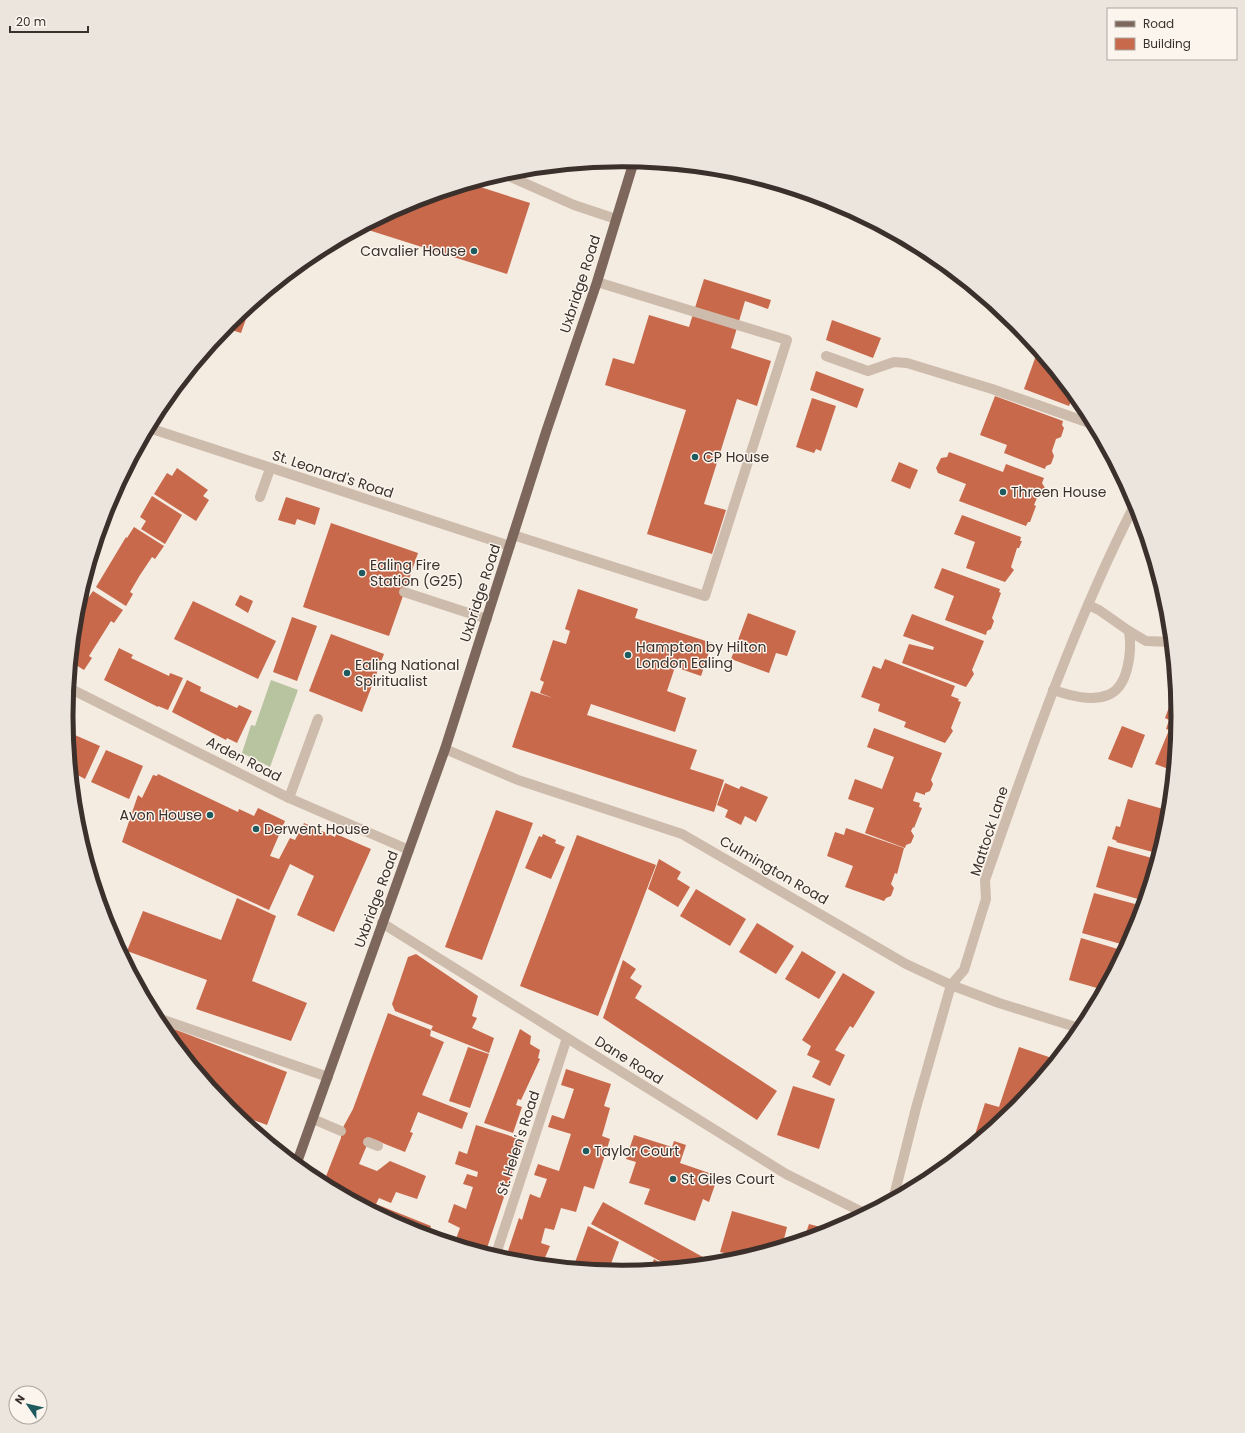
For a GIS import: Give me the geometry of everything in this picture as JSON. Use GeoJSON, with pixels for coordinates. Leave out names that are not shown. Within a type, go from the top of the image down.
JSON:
{"type":"FeatureCollection","features":[{"type":"Feature","properties":{"kind":"main road","name":"Uxbridge Road"},"geometry":{"type":"LineString","coordinates":[[298,1159],[444,749],[597,282],[632,167]]}},
{"type":"Feature","properties":{"kind":"street"},"geometry":{"type":"LineString","coordinates":[[514,178],[574,205],[616,219]]}},
{"type":"Feature","properties":{"kind":"street"},"geometry":{"type":"LineString","coordinates":[[513,535],[705,596],[787,340],[597,282]]}},
{"type":"Feature","properties":{"kind":"street"},"geometry":{"type":"LineString","coordinates":[[826,356],[868,370],[894,362],[907,363],[992,388],[1085,422]]}},
{"type":"Feature","properties":{"kind":"street","name":"St. Leonard's Road"},"geometry":{"type":"LineString","coordinates":[[154,430],[270,469],[510,546]]}},
{"type":"Feature","properties":{"kind":"street"},"geometry":{"type":"LineString","coordinates":[[260,497],[270,469]]}},
{"type":"Feature","properties":{"kind":"street","name":"Mattock Lane"},"geometry":{"type":"LineString","coordinates":[[895,1193],[916,1108],[951,985],[964,970],[986,899],[985,880],[1053,690],[1088,605],[1132,511]]}},
{"type":"Feature","properties":{"kind":"street"},"geometry":{"type":"LineString","coordinates":[[404,592],[487,619]]}},
{"type":"Feature","properties":{"kind":"street"},"geometry":{"type":"LineString","coordinates":[[1088,605],[1099,610],[1146,641],[1166,642]]}},
{"type":"Feature","properties":{"kind":"street"},"geometry":{"type":"LineString","coordinates":[[1053,690],[1070,695],[1093,698],[1109,695],[1118,686],[1130,660],[1132,648],[1129,631]]}},
{"type":"Feature","properties":{"kind":"street","name":"Arden Road"},"geometry":{"type":"LineString","coordinates":[[74,690],[290,798],[409,850]]}},
{"type":"Feature","properties":{"kind":"street"},"geometry":{"type":"LineString","coordinates":[[290,798],[318,719]]}},
{"type":"Feature","properties":{"kind":"street","name":"Culmington Road"},"geometry":{"type":"LineString","coordinates":[[444,749],[486,765],[518,780],[682,834],[906,964],[951,985],[999,1003],[1075,1027]]}},
{"type":"Feature","properties":{"kind":"street","name":"Dane Road"},"geometry":{"type":"LineString","coordinates":[[382,923],[786,1174],[861,1211]]}},
{"type":"Feature","properties":{"kind":"street"},"geometry":{"type":"LineString","coordinates":[[165,1020],[328,1077]]}},
{"type":"Feature","properties":{"kind":"street","name":"St. Helen's Road"},"geometry":{"type":"LineString","coordinates":[[497,1251],[567,1038]]}},
{"type":"Feature","properties":{"kind":"street"},"geometry":{"type":"LineString","coordinates":[[313,1119],[341,1131]]}},
{"type":"Feature","properties":{"kind":"street"},"geometry":{"type":"LineString","coordinates":[[368,1142],[378,1146]]}},
{"type":"Feature","properties":{"kind":"green space"},"geometry":{"type":"Polygon","coordinates":[[[271,680],[298,690],[270,767],[242,753],[251,725],[255,726],[271,680]]]}},
{"type":"Feature","properties":{"kind":"building","name":"Cavalier House"},"geometry":{"type":"Polygon","coordinates":[[[479,186],[530,203],[507,274],[368,230],[412,209],[446,196],[479,186]]]}},
{"type":"Feature","properties":{"kind":"building","name":"CP House"},"geometry":{"type":"Polygon","coordinates":[[[704,279],[771,300],[768,309],[745,301],[731,348],[771,361],[757,406],[737,399],[704,504],[726,510],[712,554],[647,534],[686,410],[605,385],[613,358],[634,364],[649,315],[689,327],[704,279]]]}},
{"type":"Feature","properties":{"kind":"building"},"geometry":{"type":"Polygon","coordinates":[[[247,315],[241,333],[232,330],[247,315]]]}},
{"type":"Feature","properties":{"kind":"building"},"geometry":{"type":"Polygon","coordinates":[[[832,320],[881,338],[873,358],[826,340],[832,320]]]}},
{"type":"Feature","properties":{"kind":"building"},"geometry":{"type":"Polygon","coordinates":[[[1036,354],[1071,400],[1069,406],[1024,389],[1036,354]]]}},
{"type":"Feature","properties":{"kind":"building"},"geometry":{"type":"Polygon","coordinates":[[[816,371],[864,389],[857,408],[810,390],[816,371]]]}},
{"type":"Feature","properties":{"kind":"building"},"geometry":{"type":"Polygon","coordinates":[[[995,396],[1063,421],[1062,425],[1064,428],[1061,437],[1056,439],[1052,451],[1054,456],[1051,464],[1046,466],[1045,469],[1004,453],[1007,445],[980,435],[995,396]]]}},
{"type":"Feature","properties":{"kind":"building"},"geometry":{"type":"Polygon","coordinates":[[[812,398],[836,406],[821,451],[816,449],[814,453],[796,447],[812,398]]]}},
{"type":"Feature","properties":{"kind":"building","name":"Threen House"},"geometry":{"type":"Polygon","coordinates":[[[949,452],[1003,472],[1006,464],[1044,478],[1042,483],[1045,488],[1042,496],[1037,498],[1034,505],[1036,506],[1030,522],[1028,522],[1026,526],[959,501],[966,484],[938,473],[936,468],[941,458],[947,457],[949,452]]]}},
{"type":"Feature","properties":{"kind":"building"},"geometry":{"type":"Polygon","coordinates":[[[899,462],[918,470],[910,489],[891,481],[899,462]]]}},
{"type":"Feature","properties":{"kind":"building"},"geometry":{"type":"Polygon","coordinates":[[[177,468],[208,490],[203,496],[209,500],[196,521],[154,494],[167,473],[172,476],[177,468]]]}},
{"type":"Feature","properties":{"kind":"building"},"geometry":{"type":"Polygon","coordinates":[[[152,496],[182,515],[165,544],[141,529],[146,521],[140,517],[152,496]]]}},
{"type":"Feature","properties":{"kind":"building"},"geometry":{"type":"Polygon","coordinates":[[[286,497],[320,508],[315,525],[297,519],[295,525],[278,520],[286,497]]]}},
{"type":"Feature","properties":{"kind":"building"},"geometry":{"type":"Polygon","coordinates":[[[962,515],[1021,537],[1020,541],[1022,541],[1019,548],[1017,548],[1011,567],[1014,570],[1005,582],[966,568],[975,542],[954,534],[962,515]]]}},
{"type":"Feature","properties":{"kind":"building","name":"Ealing Fire Station (G25)"},"geometry":{"type":"Polygon","coordinates":[[[331,523],[418,553],[389,636],[303,607],[331,523]]]}},
{"type":"Feature","properties":{"kind":"building"},"geometry":{"type":"Polygon","coordinates":[[[134,527],[164,546],[155,559],[152,557],[140,575],[130,592],[133,594],[126,606],[96,587],[126,537],[127,538],[134,527]]]}},
{"type":"Feature","properties":{"kind":"building"},"geometry":{"type":"Polygon","coordinates":[[[942,568],[1000,589],[999,592],[1001,593],[992,618],[994,621],[991,629],[987,631],[986,635],[945,620],[954,596],[934,588],[942,568]]]}},
{"type":"Feature","properties":{"kind":"building"},"geometry":{"type":"Polygon","coordinates":[[[578,589],[638,609],[635,618],[712,643],[701,676],[675,667],[667,691],[686,698],[675,732],[591,704],[587,715],[697,750],[690,769],[724,780],[714,812],[512,747],[531,691],[553,698],[540,693],[544,682],[540,680],[553,640],[566,644],[570,631],[565,629],[578,589]]]}},
{"type":"Feature","properties":{"kind":"building"},"geometry":{"type":"Polygon","coordinates":[[[93,591],[123,610],[114,623],[111,621],[89,656],[92,658],[84,670],[76,665],[86,601],[93,591]]]}},
{"type":"Feature","properties":{"kind":"building"},"geometry":{"type":"Polygon","coordinates":[[[240,595],[253,601],[248,613],[235,605],[240,595]]]}},
{"type":"Feature","properties":{"kind":"building"},"geometry":{"type":"Polygon","coordinates":[[[193,601],[276,641],[258,679],[174,639],[193,601]]]}},
{"type":"Feature","properties":{"kind":"building"},"geometry":{"type":"Polygon","coordinates":[[[748,613],[796,631],[787,656],[776,653],[769,673],[731,659],[748,613]]]}},
{"type":"Feature","properties":{"kind":"building"},"geometry":{"type":"Polygon","coordinates":[[[912,614],[984,641],[972,670],[974,674],[966,687],[902,663],[909,644],[933,650],[934,647],[903,636],[912,614]]]}},
{"type":"Feature","properties":{"kind":"building"},"geometry":{"type":"Polygon","coordinates":[[[292,617],[317,626],[297,681],[273,672],[292,617]]]}},
{"type":"Feature","properties":{"kind":"building","name":"Ealing National Spiritualist"},"geometry":{"type":"Polygon","coordinates":[[[331,634],[384,654],[362,712],[309,691],[331,634]]]}},
{"type":"Feature","properties":{"kind":"building"},"geometry":{"type":"Polygon","coordinates":[[[119,648],[133,655],[131,658],[169,676],[170,673],[183,678],[168,710],[158,707],[104,680],[119,648]]]}},
{"type":"Feature","properties":{"kind":"building"},"geometry":{"type":"Polygon","coordinates":[[[885,659],[955,686],[951,696],[959,699],[958,701],[961,702],[951,728],[953,731],[945,743],[904,727],[906,722],[878,711],[880,704],[861,697],[873,666],[881,669],[885,659]]]}},
{"type":"Feature","properties":{"kind":"building"},"geometry":{"type":"Polygon","coordinates":[[[187,680],[201,687],[200,691],[237,708],[239,705],[252,711],[237,743],[227,738],[226,740],[172,712],[187,680]]]}},
{"type":"Feature","properties":{"kind":"building"},"geometry":{"type":"Polygon","coordinates":[[[1172,700],[1171,752],[1169,769],[1155,764],[1169,730],[1166,729],[1169,720],[1165,718],[1172,700]]]}},
{"type":"Feature","properties":{"kind":"building"},"geometry":{"type":"Polygon","coordinates":[[[1122,726],[1145,735],[1132,768],[1108,759],[1122,726]]]}},
{"type":"Feature","properties":{"kind":"building"},"geometry":{"type":"Polygon","coordinates":[[[874,728],[942,753],[931,780],[933,784],[930,791],[925,793],[925,795],[916,792],[913,801],[920,803],[919,807],[922,808],[914,828],[913,827],[911,831],[914,836],[911,843],[906,845],[905,848],[865,833],[874,808],[848,799],[855,779],[882,789],[894,757],[867,747],[874,728]]]}},
{"type":"Feature","properties":{"kind":"building"},"geometry":{"type":"Polygon","coordinates":[[[74,734],[100,746],[85,779],[76,774],[74,734]]]}},
{"type":"Feature","properties":{"kind":"building"},"geometry":{"type":"Polygon","coordinates":[[[106,750],[143,766],[129,799],[91,782],[106,750]]]}},
{"type":"Feature","properties":{"kind":"building"},"geometry":{"type":"Polygon","coordinates":[[[158,774],[238,812],[239,809],[254,816],[258,808],[285,821],[270,856],[279,859],[290,838],[295,840],[304,823],[335,837],[336,834],[371,849],[334,932],[297,915],[314,876],[290,864],[269,910],[122,842],[138,795],[142,798],[153,775],[157,776],[158,774]]]}},
{"type":"Feature","properties":{"kind":"building"},"geometry":{"type":"Polygon","coordinates":[[[725,783],[739,789],[741,786],[768,797],[756,822],[745,816],[741,825],[725,817],[728,810],[717,805],[725,783]]]}},
{"type":"Feature","properties":{"kind":"building"},"geometry":{"type":"Polygon","coordinates":[[[1128,799],[1163,809],[1154,852],[1116,842],[1117,841],[1112,839],[1116,826],[1120,827],[1128,799]]]}},
{"type":"Feature","properties":{"kind":"building"},"geometry":{"type":"Polygon","coordinates":[[[496,810],[533,823],[482,960],[445,947],[496,810]]]}},
{"type":"Feature","properties":{"kind":"building"},"geometry":{"type":"Polygon","coordinates":[[[846,828],[904,848],[897,874],[895,873],[891,884],[894,888],[891,896],[886,898],[884,901],[845,887],[853,866],[827,856],[835,832],[844,835],[846,828]]]}},
{"type":"Feature","properties":{"kind":"building"},"geometry":{"type":"Polygon","coordinates":[[[543,834],[556,840],[555,843],[565,847],[551,879],[525,868],[539,836],[542,837],[543,834]]]}},
{"type":"Feature","properties":{"kind":"building"},"geometry":{"type":"Polygon","coordinates":[[[577,835],[656,865],[598,1016],[520,986],[577,835]]]}},
{"type":"Feature","properties":{"kind":"building"},"geometry":{"type":"Polygon","coordinates":[[[1108,846],[1152,858],[1140,900],[1096,887],[1108,846]]]}},
{"type":"Feature","properties":{"kind":"building"},"geometry":{"type":"Polygon","coordinates":[[[659,859],[681,872],[677,879],[690,887],[678,907],[648,889],[659,859]]]}},
{"type":"Feature","properties":{"kind":"building"},"geometry":{"type":"Polygon","coordinates":[[[696,889],[746,919],[730,946],[680,916],[696,889]]]}},
{"type":"Feature","properties":{"kind":"building"},"geometry":{"type":"Polygon","coordinates":[[[1094,893],[1135,904],[1131,918],[1133,919],[1122,944],[1082,933],[1094,893]]]}},
{"type":"Feature","properties":{"kind":"building"},"geometry":{"type":"Polygon","coordinates":[[[237,898],[276,916],[252,981],[307,1003],[291,1041],[196,1009],[207,980],[127,951],[143,911],[221,940],[237,898]]]}},
{"type":"Feature","properties":{"kind":"building"},"geometry":{"type":"Polygon","coordinates":[[[757,923],[794,946],[776,974],[739,952],[757,923]]]}},
{"type":"Feature","properties":{"kind":"building"},"geometry":{"type":"Polygon","coordinates":[[[1081,938],[1120,950],[1099,989],[1069,980],[1081,938]]]}},
{"type":"Feature","properties":{"kind":"building"},"geometry":{"type":"Polygon","coordinates":[[[802,951],[836,972],[819,999],[785,979],[802,951]]]}},
{"type":"Feature","properties":{"kind":"building"},"geometry":{"type":"Polygon","coordinates":[[[416,954],[478,996],[472,1016],[477,1018],[472,1028],[494,1038],[489,1053],[431,1030],[433,1026],[395,1011],[392,1004],[408,957],[416,954]]]}},
{"type":"Feature","properties":{"kind":"building"},"geometry":{"type":"Polygon","coordinates":[[[623,960],[636,969],[630,978],[642,986],[635,998],[777,1091],[757,1120],[603,1018],[623,960]]]}},
{"type":"Feature","properties":{"kind":"building"},"geometry":{"type":"Polygon","coordinates":[[[843,973],[875,992],[853,1028],[850,1026],[835,1050],[845,1055],[830,1086],[812,1077],[820,1061],[807,1055],[811,1046],[802,1040],[843,973]]]}},
{"type":"Feature","properties":{"kind":"building"},"geometry":{"type":"Polygon","coordinates":[[[388,1013],[431,1030],[430,1036],[444,1042],[422,1095],[468,1113],[462,1129],[418,1112],[410,1132],[413,1133],[405,1152],[370,1138],[359,1164],[377,1171],[390,1161],[426,1176],[417,1199],[396,1192],[391,1203],[379,1198],[376,1204],[431,1226],[430,1231],[379,1209],[325,1178],[341,1138],[341,1131],[353,1109],[388,1013]]]}},
{"type":"Feature","properties":{"kind":"building"},"geometry":{"type":"Polygon","coordinates":[[[170,1028],[287,1072],[267,1125],[251,1119],[250,1121],[209,1079],[170,1028]]]}},
{"type":"Feature","properties":{"kind":"building"},"geometry":{"type":"Polygon","coordinates":[[[520,1029],[531,1036],[530,1044],[540,1050],[538,1058],[540,1059],[521,1100],[518,1099],[516,1105],[522,1107],[513,1133],[484,1123],[520,1029]]]}},
{"type":"Feature","properties":{"kind":"building"},"geometry":{"type":"Polygon","coordinates":[[[468,1047],[489,1054],[470,1108],[449,1101],[468,1047]]]}},
{"type":"Feature","properties":{"kind":"building"},"geometry":{"type":"Polygon","coordinates":[[[1019,1047],[1052,1058],[1036,1079],[1011,1105],[974,1139],[985,1103],[999,1107],[1019,1047]]]}},
{"type":"Feature","properties":{"kind":"building","name":"Taylor Court"},"geometry":{"type":"Polygon","coordinates":[[[566,1069],[611,1084],[604,1106],[610,1108],[602,1136],[610,1139],[594,1189],[584,1186],[576,1212],[561,1208],[554,1230],[545,1228],[541,1243],[550,1246],[544,1260],[536,1257],[536,1258],[507,1253],[519,1218],[522,1220],[530,1194],[540,1198],[547,1179],[534,1175],[538,1164],[559,1171],[571,1134],[548,1127],[552,1115],[564,1119],[574,1089],[561,1085],[566,1069]]]}},
{"type":"Feature","properties":{"kind":"building"},"geometry":{"type":"Polygon","coordinates":[[[793,1086],[835,1099],[819,1149],[777,1135],[793,1086]]]}},
{"type":"Feature","properties":{"kind":"building"},"geometry":{"type":"Polygon","coordinates":[[[476,1125],[523,1140],[487,1249],[456,1240],[460,1228],[448,1222],[454,1204],[466,1209],[473,1187],[463,1184],[467,1174],[477,1177],[478,1172],[455,1164],[459,1151],[467,1154],[476,1125]]]}},
{"type":"Feature","properties":{"kind":"building","name":"St Giles Court"},"geometry":{"type":"Polygon","coordinates":[[[634,1135],[672,1147],[674,1141],[686,1145],[680,1163],[718,1176],[709,1202],[703,1199],[695,1221],[644,1204],[650,1189],[629,1183],[636,1162],[626,1159],[634,1135]]]}},
{"type":"Feature","properties":{"kind":"building"},"geometry":{"type":"Polygon","coordinates":[[[603,1202],[706,1259],[666,1264],[591,1224],[603,1202]]]}},
{"type":"Feature","properties":{"kind":"building"},"geometry":{"type":"Polygon","coordinates":[[[732,1211],[787,1227],[783,1242],[731,1255],[720,1252],[732,1211]]]}},
{"type":"Feature","properties":{"kind":"building"},"geometry":{"type":"Polygon","coordinates":[[[809,1224],[823,1228],[805,1235],[809,1224]]]}},
{"type":"Feature","properties":{"kind":"building"},"geometry":{"type":"Polygon","coordinates":[[[588,1226],[619,1242],[610,1266],[575,1264],[588,1226]]]}},
{"type":"Feature","properties":{"kind":"building"},"geometry":{"type":"Polygon","coordinates":[[[654,1259],[663,1264],[658,1265],[652,1265],[654,1259]]]}},
{"type":"Feature","properties":{"kind":"place","name":"Cavalier House"},"geometry":{"type":"Point","coordinates":[474,251]}},
{"type":"Feature","properties":{"kind":"place","name":"CP House"},"geometry":{"type":"Point","coordinates":[695,457]}},
{"type":"Feature","properties":{"kind":"place","name":"Threen House"},"geometry":{"type":"Point","coordinates":[1003,492]}},
{"type":"Feature","properties":{"kind":"place","name":"Ealing Fire Station (G25)"},"geometry":{"type":"Point","coordinates":[362,573]}},
{"type":"Feature","properties":{"kind":"place","name":"Hampton by Hilton London Ealing"},"geometry":{"type":"Point","coordinates":[628,655]}},
{"type":"Feature","properties":{"kind":"place","name":"Ealing National Spiritualist"},"geometry":{"type":"Point","coordinates":[347,673]}},
{"type":"Feature","properties":{"kind":"place","name":"Avon House"},"geometry":{"type":"Point","coordinates":[210,815]}},
{"type":"Feature","properties":{"kind":"place","name":"Derwent House"},"geometry":{"type":"Point","coordinates":[256,829]}},
{"type":"Feature","properties":{"kind":"place","name":"Taylor Court"},"geometry":{"type":"Point","coordinates":[586,1151]}},
{"type":"Feature","properties":{"kind":"place","name":"St Giles Court"},"geometry":{"type":"Point","coordinates":[673,1179]}}]}
